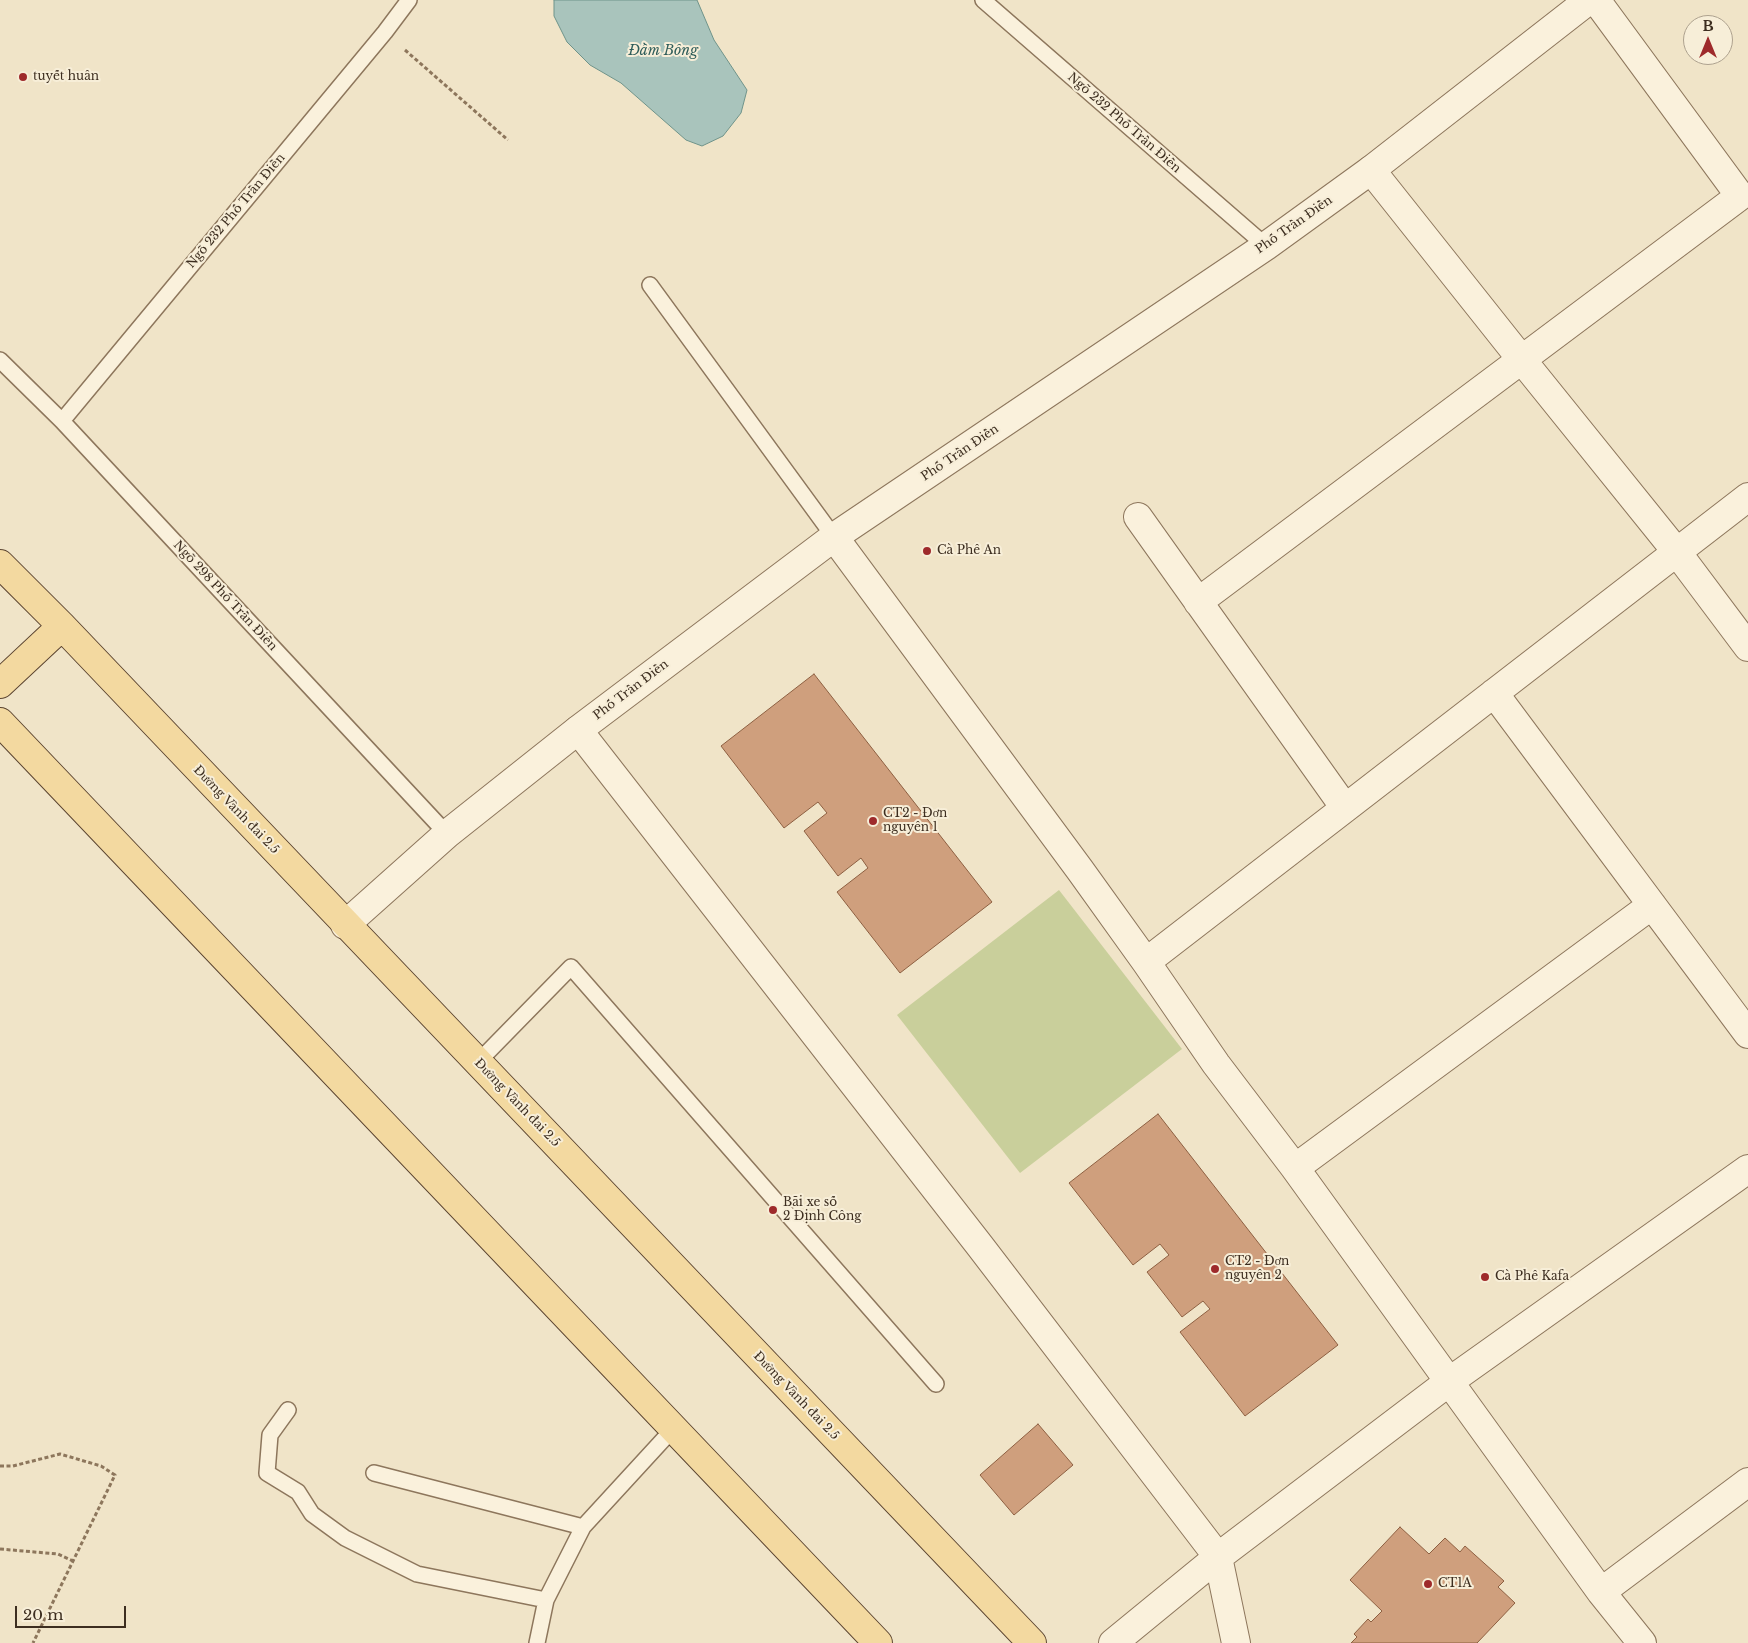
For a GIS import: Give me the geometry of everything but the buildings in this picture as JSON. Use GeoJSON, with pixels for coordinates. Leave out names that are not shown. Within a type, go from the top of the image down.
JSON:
{"type":"FeatureCollection","features":[{"type":"Feature","properties":{"kind":"main road","name":"Đường Vành đai 2.5"},"geometry":{"type":"LineString","coordinates":[[0,564],[62,626],[1032,1643]]}},
{"type":"Feature","properties":{"kind":"main road"},"geometry":{"type":"LineString","coordinates":[[0,684],[62,626]]}},
{"type":"Feature","properties":{"kind":"main road"},"geometry":{"type":"LineString","coordinates":[[0,722],[878,1643]]}},
{"type":"Feature","properties":{"kind":"street","name":"Phố Trần Điền"},"geometry":{"type":"LineString","coordinates":[[345,924],[447,834],[578,730],[834,537],[1266,246],[1371,170],[1589,0]]}},
{"type":"Feature","properties":{"kind":"street"},"geometry":{"type":"LineString","coordinates":[[1198,602],[1744,193],[1596,0]]}},
{"type":"Feature","properties":{"kind":"street"},"geometry":{"type":"LineString","coordinates":[[1371,170],[1676,552],[1748,647]]}},
{"type":"Feature","properties":{"kind":"street"},"geometry":{"type":"LineString","coordinates":[[1146,962],[1748,497]]}},
{"type":"Feature","properties":{"kind":"street"},"geometry":{"type":"LineString","coordinates":[[1138,517],[1345,808]]}},
{"type":"Feature","properties":{"kind":"street"},"geometry":{"type":"LineString","coordinates":[[834,537],[1146,962],[1216,1064],[1295,1168],[1601,1592],[1642,1643]]}},
{"type":"Feature","properties":{"kind":"street"},"geometry":{"type":"LineString","coordinates":[[1494,692],[1748,1034]]}},
{"type":"Feature","properties":{"kind":"street"},"geometry":{"type":"LineString","coordinates":[[578,730],[980,1246],[1218,1557],[1236,1643]]}},
{"type":"Feature","properties":{"kind":"street"},"geometry":{"type":"LineString","coordinates":[[1295,1168],[1652,905]]}},
{"type":"Feature","properties":{"kind":"street"},"geometry":{"type":"LineString","coordinates":[[1113,1643],[1218,1557],[1450,1381],[1748,1169]]}},
{"type":"Feature","properties":{"kind":"street"},"geometry":{"type":"LineString","coordinates":[[1601,1592],[1748,1482]]}},
{"type":"Feature","properties":{"kind":"lane","name":"Ngõ 232 Phố Trần Điền"},"geometry":{"type":"LineString","coordinates":[[62,421],[385,32],[409,0]]}},
{"type":"Feature","properties":{"kind":"lane","name":"Ngõ 232 Phố Trần Điền"},"geometry":{"type":"LineString","coordinates":[[983,0],[1266,246]]}},
{"type":"Feature","properties":{"kind":"lane"},"geometry":{"type":"LineString","coordinates":[[650,285],[834,537]]}},
{"type":"Feature","properties":{"kind":"lane","name":"Ngõ 298 Phố Trần Điền"},"geometry":{"type":"LineString","coordinates":[[0,360],[62,421],[447,834]]}},
{"type":"Feature","properties":{"kind":"lane"},"geometry":{"type":"LineString","coordinates":[[478,1062],[571,967],[936,1384]]}},
{"type":"Feature","properties":{"kind":"lane"},"geometry":{"type":"LineString","coordinates":[[288,1410],[270,1435],[267,1473],[298,1492],[312,1514],[338,1533],[417,1574],[546,1600]]}},
{"type":"Feature","properties":{"kind":"lane"},"geometry":{"type":"LineString","coordinates":[[537,1643],[546,1600],[583,1526],[674,1429]]}},
{"type":"Feature","properties":{"kind":"lane"},"geometry":{"type":"LineString","coordinates":[[374,1473],[583,1526]]}},
{"type":"Feature","properties":{"kind":"path"},"geometry":{"type":"LineString","coordinates":[[385,32],[508,140]]}},
{"type":"Feature","properties":{"kind":"path"},"geometry":{"type":"LineString","coordinates":[[0,1466],[13,1466],[60,1454],[101,1466],[114,1474],[33,1643]]}},
{"type":"Feature","properties":{"kind":"path"},"geometry":{"type":"LineString","coordinates":[[0,1550],[58,1554],[73,1561]]}},
{"type":"Feature","properties":{"kind":"green space"},"geometry":{"type":"Polygon","coordinates":[[[1059,890],[1182,1049],[1020,1173],[897,1015],[1059,890]]]}},
{"type":"Feature","properties":{"kind":"water","name":"Đầm Bông"},"geometry":{"type":"Polygon","coordinates":[[[554,0],[697,0],[714,40],[747,90],[741,113],[723,136],[702,146],[686,140],[621,83],[590,65],[567,42],[554,16],[554,0]]]}},
{"type":"Feature","properties":{"kind":"place","name":"tuyết huân"},"geometry":{"type":"Point","coordinates":[23,77]}},
{"type":"Feature","properties":{"kind":"place","name":"Cà Phê An"},"geometry":{"type":"Point","coordinates":[927,551]}},
{"type":"Feature","properties":{"kind":"place","name":"CT2 - Đơn nguyên 1"},"geometry":{"type":"Point","coordinates":[873,821]}},
{"type":"Feature","properties":{"kind":"place","name":"Bãi xe số 2 Định Công"},"geometry":{"type":"Point","coordinates":[773,1210]}},
{"type":"Feature","properties":{"kind":"place","name":"CT2 - Đơn nguyên 2"},"geometry":{"type":"Point","coordinates":[1215,1269]}},
{"type":"Feature","properties":{"kind":"place","name":"Cà Phê Kafa"},"geometry":{"type":"Point","coordinates":[1485,1277]}},
{"type":"Feature","properties":{"kind":"place","name":"CT1A"},"geometry":{"type":"Point","coordinates":[1428,1584]}}]}
